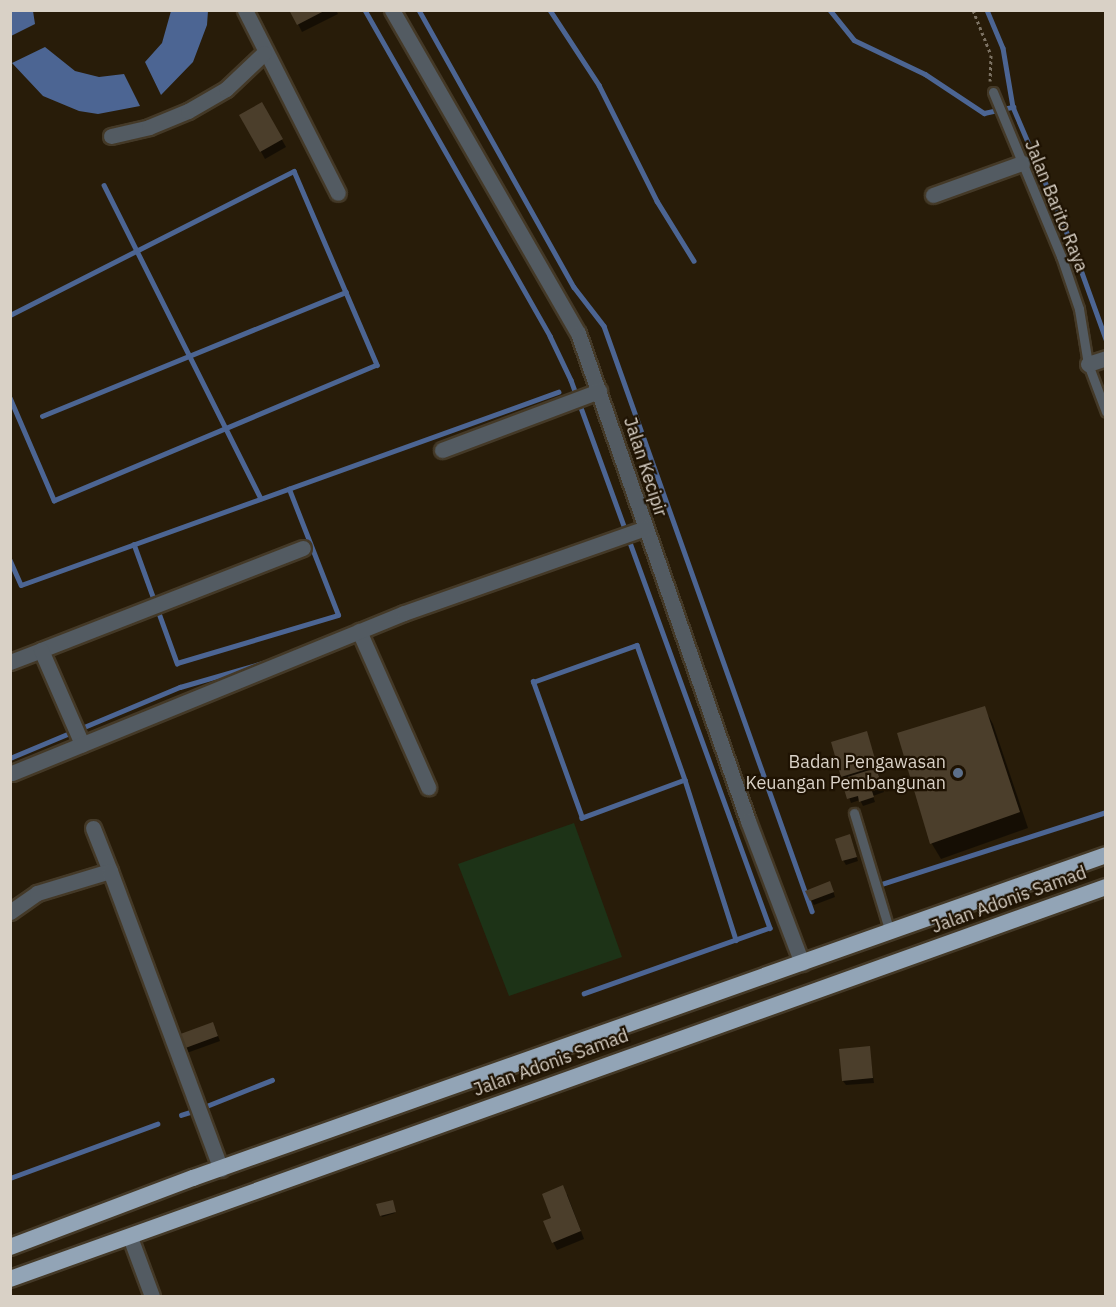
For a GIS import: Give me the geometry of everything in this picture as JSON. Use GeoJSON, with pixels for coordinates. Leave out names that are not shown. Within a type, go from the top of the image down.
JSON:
{"type":"FeatureCollection","features":[{"type":"Feature","properties":{"kind":"highway"},"geometry":{"type":"LineString","coordinates":[[11,1246],[221,1169],[1106,855]]}},
{"type":"Feature","properties":{"kind":"highway","name":"Jalan Adonis Samad"},"geometry":{"type":"LineString","coordinates":[[10,1278],[130,1237],[1106,886]]}},
{"type":"Feature","properties":{"kind":"highway"},"geometry":{"type":"LineString","coordinates":[[457,1087],[467,1114]]}},
{"type":"Feature","properties":{"kind":"street"},"geometry":{"type":"LineString","coordinates":[[245,10],[264,53],[338,193]]}},
{"type":"Feature","properties":{"kind":"street","name":"Jalan Kecipir"},"geometry":{"type":"LineString","coordinates":[[392,10],[578,333],[599,391],[638,530],[802,963]]}},
{"type":"Feature","properties":{"kind":"street"},"geometry":{"type":"LineString","coordinates":[[111,136],[149,127],[188,111],[226,89],[264,53]]}},
{"type":"Feature","properties":{"kind":"street"},"geometry":{"type":"LineString","coordinates":[[933,195],[1022,163]]}},
{"type":"Feature","properties":{"kind":"street"},"geometry":{"type":"LineString","coordinates":[[1088,364],[1106,358]]}},
{"type":"Feature","properties":{"kind":"street"},"geometry":{"type":"LineString","coordinates":[[442,450],[599,391]]}},
{"type":"Feature","properties":{"kind":"street"},"geometry":{"type":"LineString","coordinates":[[12,773],[76,733],[638,530]]}},
{"type":"Feature","properties":{"kind":"street"},"geometry":{"type":"LineString","coordinates":[[10,662],[303,548]]}},
{"type":"Feature","properties":{"kind":"street"},"geometry":{"type":"LineString","coordinates":[[359,631],[428,787]]}},
{"type":"Feature","properties":{"kind":"street"},"geometry":{"type":"LineString","coordinates":[[41,650],[76,733]]}},
{"type":"Feature","properties":{"kind":"street"},"geometry":{"type":"LineString","coordinates":[[93,828],[221,1169]]}},
{"type":"Feature","properties":{"kind":"street"},"geometry":{"type":"LineString","coordinates":[[10,912],[37,893],[110,871]]}},
{"type":"Feature","properties":{"kind":"street"},"geometry":{"type":"LineString","coordinates":[[130,1237],[152,1296]]}},
{"type":"Feature","properties":{"kind":"lane","name":"Jalan Barito Raya"},"geometry":{"type":"LineString","coordinates":[[993,92],[1079,309],[1088,364],[1106,412]]}},
{"type":"Feature","properties":{"kind":"lane"},"geometry":{"type":"LineString","coordinates":[[854,813],[890,932]]}},
{"type":"Feature","properties":{"kind":"path"},"geometry":{"type":"LineString","coordinates":[[973,10],[991,55],[993,92]]}},
{"type":"Feature","properties":{"kind":"green space"},"geometry":{"type":"Polygon","coordinates":[[[574,823],[622,957],[509,996],[458,864],[574,823]]]}},
{"type":"Feature","properties":{"kind":"water"},"geometry":{"type":"Polygon","coordinates":[[[11,10],[33,11],[35,24],[11,36],[11,10]]]}},
{"type":"Feature","properties":{"kind":"water"},"geometry":{"type":"Polygon","coordinates":[[[171,11],[208,11],[207,25],[193,62],[161,95],[145,62],[162,43],[171,11]]]}},
{"type":"Feature","properties":{"kind":"water"},"geometry":{"type":"Polygon","coordinates":[[[45,47],[75,71],[99,77],[124,74],[140,106],[98,114],[79,111],[43,96],[12,63],[45,47]]]}},
{"type":"Feature","properties":{"kind":"building"},"geometry":{"type":"Polygon","coordinates":[[[289,10],[326,10],[297,25],[289,10]]]}},
{"type":"Feature","properties":{"kind":"building"},"geometry":{"type":"Polygon","coordinates":[[[262,102],[283,139],[260,152],[239,115],[262,102]]]}},
{"type":"Feature","properties":{"kind":"building","name":"Badan Pengawasan Keuangan Pembangunan"},"geometry":{"type":"Polygon","coordinates":[[[985,706],[1020,812],[930,844],[897,733],[985,706]]]}},
{"type":"Feature","properties":{"kind":"building"},"geometry":{"type":"Polygon","coordinates":[[[867,731],[877,766],[841,777],[831,742],[867,731]]]}},
{"type":"Feature","properties":{"kind":"building"},"geometry":{"type":"Polygon","coordinates":[[[876,768],[883,788],[872,791],[874,797],[859,802],[858,796],[847,799],[841,779],[876,768]]]}},
{"type":"Feature","properties":{"kind":"building"},"geometry":{"type":"Polygon","coordinates":[[[850,834],[857,857],[842,861],[835,839],[850,834]]]}},
{"type":"Feature","properties":{"kind":"building"},"geometry":{"type":"Polygon","coordinates":[[[830,881],[834,892],[810,901],[805,891],[830,881]]]}},
{"type":"Feature","properties":{"kind":"building"},"geometry":{"type":"Polygon","coordinates":[[[213,1022],[218,1036],[180,1050],[175,1036],[213,1022]]]}},
{"type":"Feature","properties":{"kind":"building"},"geometry":{"type":"Polygon","coordinates":[[[870,1046],[873,1078],[842,1081],[839,1049],[870,1046]]]}},
{"type":"Feature","properties":{"kind":"building"},"geometry":{"type":"Polygon","coordinates":[[[563,1185],[581,1231],[552,1243],[543,1221],[551,1218],[542,1194],[563,1185]]]}},
{"type":"Feature","properties":{"kind":"building"},"geometry":{"type":"Polygon","coordinates":[[[393,1200],[396,1212],[380,1216],[376,1204],[393,1200]]]}},
{"type":"Feature","properties":{"kind":"waterway"},"geometry":{"type":"LineString","coordinates":[[365,10],[550,336],[571,380],[770,928],[584,994]]}},
{"type":"Feature","properties":{"kind":"waterway"},"geometry":{"type":"LineString","coordinates":[[419,10],[574,287],[604,326],[812,911]]}},
{"type":"Feature","properties":{"kind":"waterway"},"geometry":{"type":"LineString","coordinates":[[550,10],[599,85],[657,201],[694,261]]}},
{"type":"Feature","properties":{"kind":"waterway"},"geometry":{"type":"LineString","coordinates":[[830,10],[854,40],[925,74],[984,113],[1013,107],[1071,242],[1106,339]]}},
{"type":"Feature","properties":{"kind":"waterway"},"geometry":{"type":"LineString","coordinates":[[987,10],[1003,48],[1013,107]]}},
{"type":"Feature","properties":{"kind":"waterway"},"geometry":{"type":"LineString","coordinates":[[10,315],[294,171],[377,365],[54,501],[10,399]]}},
{"type":"Feature","properties":{"kind":"waterway"},"geometry":{"type":"LineString","coordinates":[[104,185],[261,498]]}},
{"type":"Feature","properties":{"kind":"waterway"},"geometry":{"type":"LineString","coordinates":[[42,416],[346,292]]}},
{"type":"Feature","properties":{"kind":"waterway"},"geometry":{"type":"LineString","coordinates":[[10,560],[21,585],[558,392]]}},
{"type":"Feature","properties":{"kind":"waterway"},"geometry":{"type":"LineString","coordinates":[[134,544],[177,663],[338,615],[289,489]]}},
{"type":"Feature","properties":{"kind":"waterway"},"geometry":{"type":"LineString","coordinates":[[685,780],[582,818],[533,682],[637,645],[685,780],[736,940]]}},
{"type":"Feature","properties":{"kind":"waterway"},"geometry":{"type":"LineString","coordinates":[[10,758],[180,687],[266,662]]}},
{"type":"Feature","properties":{"kind":"waterway"},"geometry":{"type":"LineString","coordinates":[[882,884],[1106,812]]}},
{"type":"Feature","properties":{"kind":"waterway"},"geometry":{"type":"LineString","coordinates":[[204,1107],[272,1080]]}},
{"type":"Feature","properties":{"kind":"waterway"},"geometry":{"type":"LineString","coordinates":[[181,1115],[193,1111]]}},
{"type":"Feature","properties":{"kind":"waterway"},"geometry":{"type":"LineString","coordinates":[[10,1178],[157,1124]]}},
{"type":"Feature","properties":{"kind":"place","name":"Badan Pengawasan Keuangan Pembangunan"},"geometry":{"type":"Point","coordinates":[958,773]}}]}
